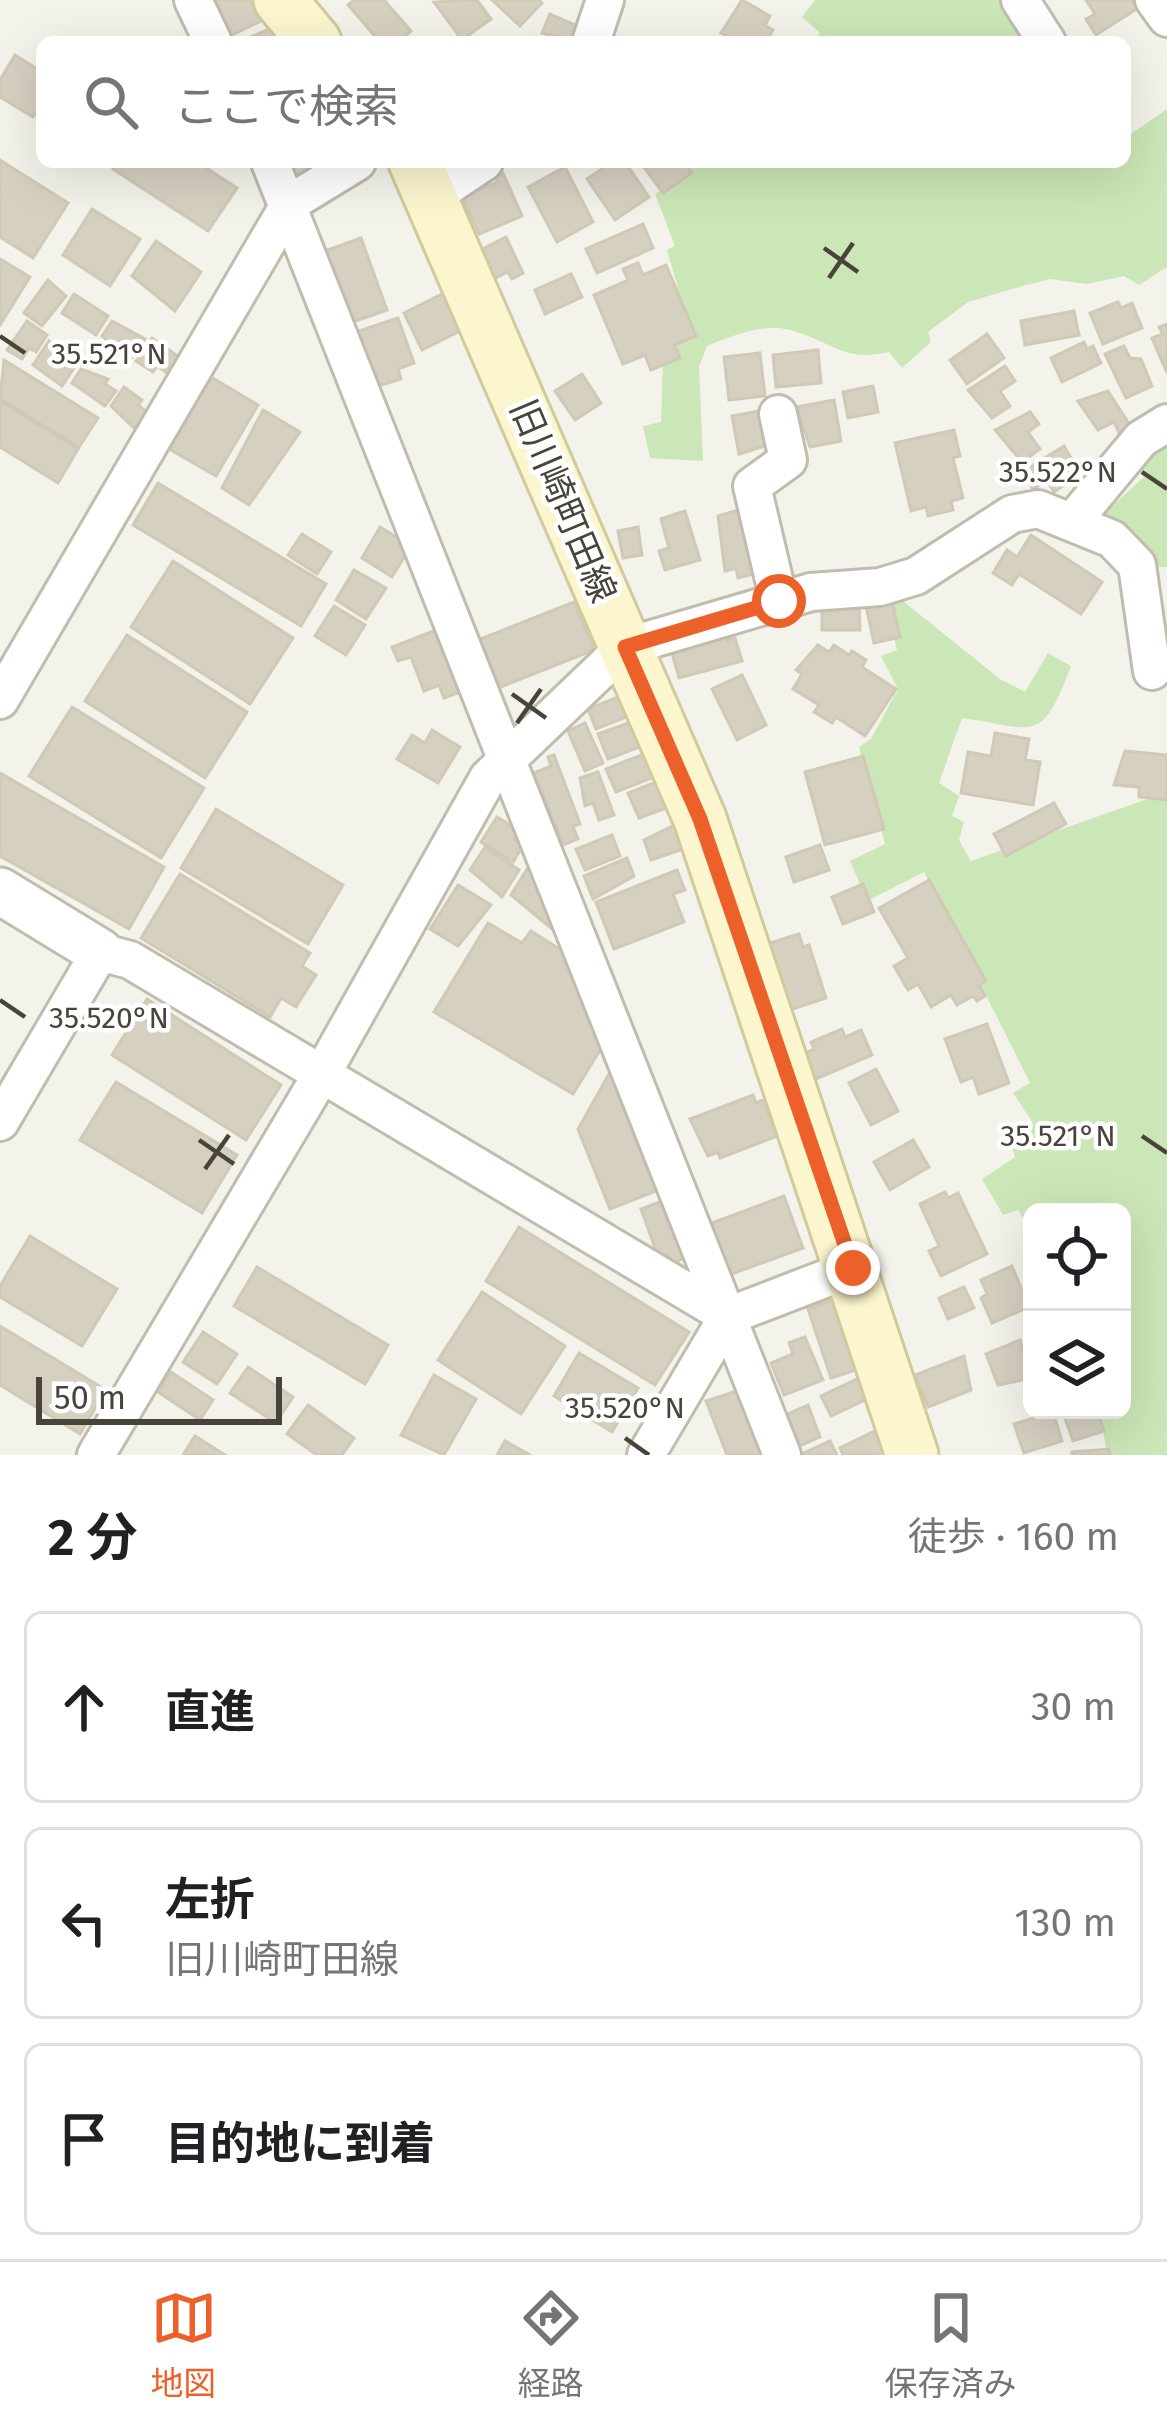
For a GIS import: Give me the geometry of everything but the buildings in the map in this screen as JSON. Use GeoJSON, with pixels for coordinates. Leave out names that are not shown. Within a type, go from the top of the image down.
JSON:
{"type":"FeatureCollection","features":[{"type":"Feature","properties":{"kind":"main road"},"geometry":{"type":"LineString","coordinates":[[280,0],[310,36]]}},
{"type":"Feature","properties":{"kind":"main road","name":"旧川崎町田線"},"geometry":{"type":"LineString","coordinates":[[423,180],[540,440],[700,819],[913,1455]]}},
{"type":"Feature","properties":{"kind":"street"},"geometry":{"type":"LineString","coordinates":[[193,0],[210,36]]}},
{"type":"Feature","properties":{"kind":"street"},"geometry":{"type":"LineString","coordinates":[[593,36],[605,0]]}},
{"type":"Feature","properties":{"kind":"street"},"geometry":{"type":"LineString","coordinates":[[1020,0],[1043,36]]}},
{"type":"Feature","properties":{"kind":"street"},"geometry":{"type":"LineString","coordinates":[[1154,0],[1167,18]]}},
{"type":"Feature","properties":{"kind":"street"},"geometry":{"type":"LineString","coordinates":[[274,168],[503,761],[782,1455]]}},
{"type":"Feature","properties":{"kind":"street"},"geometry":{"type":"LineString","coordinates":[[0,700],[290,203],[347,168]]}},
{"type":"Feature","properties":{"kind":"street"},"geometry":{"type":"LineString","coordinates":[[423,180],[464,168]]}},
{"type":"Feature","properties":{"kind":"street"},"geometry":{"type":"LineString","coordinates":[[778,413],[788,460],[752,486],[779,601]]}},
{"type":"Feature","properties":{"kind":"street"},"geometry":{"type":"LineString","coordinates":[[1072,522],[1141,439],[1167,423]]}},
{"type":"Feature","properties":{"kind":"street"},"geometry":{"type":"LineString","coordinates":[[96,1455],[322,1072],[488,778],[625,647],[779,601],[916,577],[1012,514],[1038,509],[1112,539],[1137,565],[1152,671]]}},
{"type":"Feature","properties":{"kind":"street"},"geometry":{"type":"LineString","coordinates":[[0,891],[100,952],[130,960],[322,1072],[728,1316]]}},
{"type":"Feature","properties":{"kind":"street"},"geometry":{"type":"LineString","coordinates":[[0,1122],[100,952]]}},
{"type":"Feature","properties":{"kind":"street"},"geometry":{"type":"LineString","coordinates":[[646,1455],[728,1316],[853,1268]]}},
{"type":"Feature","properties":{"kind":"green space"},"geometry":{"type":"Polygon","coordinates":[[[815,0],[1001,0],[1026,36],[818,36],[802,17],[815,0]]]}},
{"type":"Feature","properties":{"kind":"green space"},"geometry":{"type":"Polygon","coordinates":[[[1167,109],[1167,267],[1139,285],[1124,276],[1087,284],[1050,279],[968,302],[928,332],[931,342],[902,368],[889,352],[849,353],[779,328],[727,338],[707,346],[699,367],[703,461],[650,458],[643,426],[661,422],[663,359],[676,339],[691,334],[667,250],[675,246],[655,194],[691,168],[1131,168],[1131,134],[1167,109]]]}},
{"type":"Feature","properties":{"kind":"green space"},"geometry":{"type":"Polygon","coordinates":[[[1167,432],[1167,567],[1148,567],[1146,547],[1097,520],[1144,477],[1132,464],[1167,432]]]}},
{"type":"Feature","properties":{"kind":"green space"},"geometry":{"type":"Polygon","coordinates":[[[898,597],[1000,679],[1025,692],[1048,653],[1071,666],[1052,709],[1033,726],[962,718],[939,783],[959,796],[952,816],[964,822],[959,840],[971,861],[1167,792],[1167,1455],[1107,1455],[1101,1419],[1131,1419],[1131,1203],[1023,1203],[1023,1219],[1018,1210],[1003,1215],[982,1179],[1015,1157],[1009,1138],[1033,1123],[1013,1093],[1030,1083],[924,872],[867,901],[850,861],[885,844],[859,747],[871,739],[898,689],[881,656],[897,650],[885,602],[898,597]]]}},
{"type":"Feature","properties":{"kind":"route"},"geometry":{"type":"LineString","coordinates":[[779,601],[625,647],[700,819],[853,1268]]}}]}
